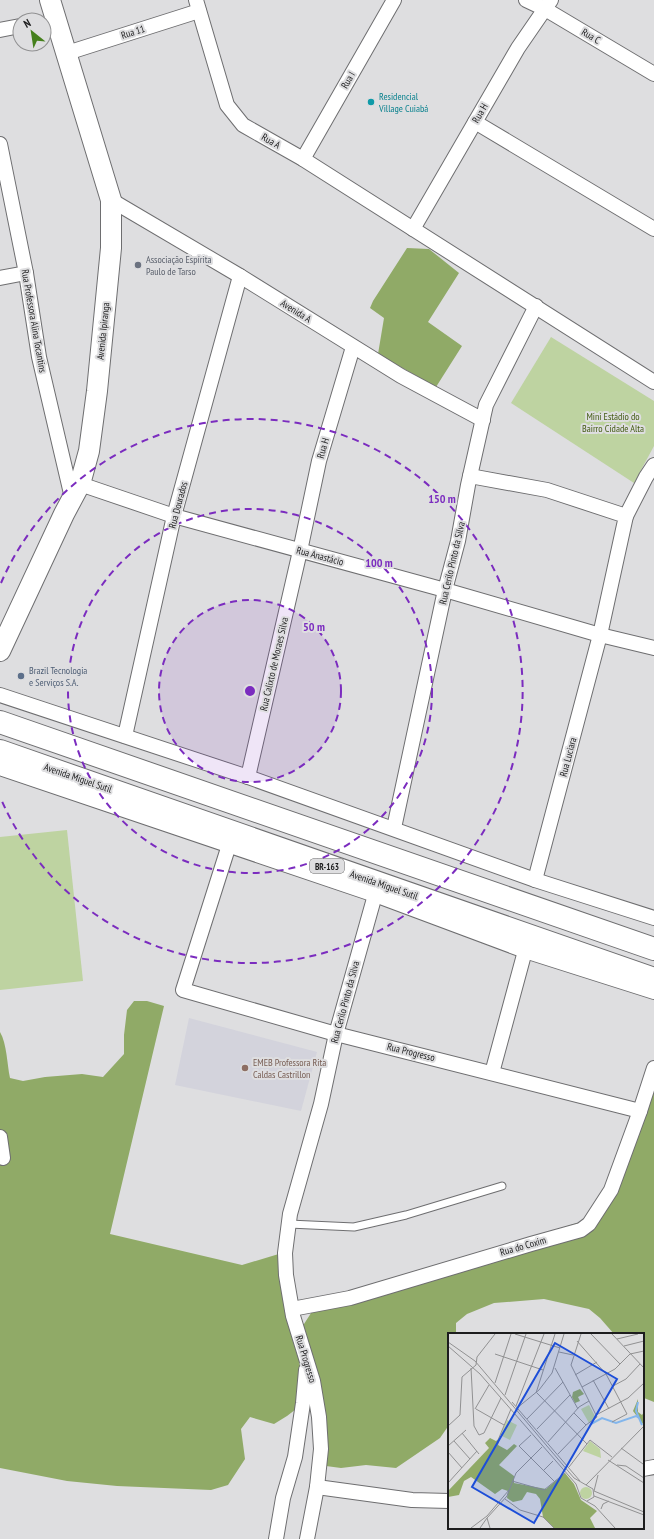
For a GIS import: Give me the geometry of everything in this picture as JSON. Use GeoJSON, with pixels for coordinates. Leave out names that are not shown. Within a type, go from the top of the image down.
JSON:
{"type":"FeatureCollection","features":[{"type":"Feature","properties":{"kind":"main road"},"geometry":{"type":"LineString","coordinates":[[0,722],[654,949]]}},
{"type":"Feature","properties":{"kind":"main road","name":"Avenida Miguel Sutil"},"geometry":{"type":"LineString","coordinates":[[0,751],[654,979]]}},
{"type":"Feature","properties":{"kind":"street","name":"Avenida Ipiranga"},"geometry":{"type":"LineString","coordinates":[[50,0],[50,12]]}},
{"type":"Feature","properties":{"kind":"street","name":"Rua I"},"geometry":{"type":"LineString","coordinates":[[303,159],[394,0]]}},
{"type":"Feature","properties":{"kind":"street","name":"Rua C"},"geometry":{"type":"LineString","coordinates":[[526,0],[548,4],[654,74]]}},
{"type":"Feature","properties":{"kind":"street","name":"Rua H"},"geometry":{"type":"LineString","coordinates":[[413,229],[518,48],[548,4]]}},
{"type":"Feature","properties":{"kind":"street","name":"Rua A"},"geometry":{"type":"LineString","coordinates":[[197,5],[227,105],[243,125],[303,159],[654,382]]}},
{"type":"Feature","properties":{"kind":"street","name":"Rua 11"},"geometry":{"type":"LineString","coordinates":[[67,53],[197,5]]}},
{"type":"Feature","properties":{"kind":"street","name":"Avenida Ipiranga"},"geometry":{"type":"LineString","coordinates":[[0,651],[76,490],[89,451],[97,391],[111,248],[111,200],[67,53],[52,24]]}},
{"type":"Feature","properties":{"kind":"street"},"geometry":{"type":"LineString","coordinates":[[0,30],[12,28]]}},
{"type":"Feature","properties":{"kind":"street"},"geometry":{"type":"LineString","coordinates":[[475,122],[654,229]]}},
{"type":"Feature","properties":{"kind":"street","name":"Rua Professora Alina Tocantins"},"geometry":{"type":"LineString","coordinates":[[0,144],[26,273],[39,356],[76,490]]}},
{"type":"Feature","properties":{"kind":"street","name":"Avenida A"},"geometry":{"type":"LineString","coordinates":[[111,200],[240,276],[401,376],[482,420]]}},
{"type":"Feature","properties":{"kind":"street"},"geometry":{"type":"LineString","coordinates":[[0,278],[26,273]]}},
{"type":"Feature","properties":{"kind":"street","name":"Rua Dourados"},"geometry":{"type":"LineString","coordinates":[[125,736],[174,516],[240,276]]}},
{"type":"Feature","properties":{"kind":"street","name":"Rua Cerilo Pinto da Silva"},"geometry":{"type":"LineString","coordinates":[[394,828],[445,590],[458,541],[470,476],[486,405],[536,306]]}},
{"type":"Feature","properties":{"kind":"street","name":"Rua H"},"geometry":{"type":"LineString","coordinates":[[300,551],[320,461],[353,347]]}},
{"type":"Feature","properties":{"kind":"street","name":"Rua Luciara"},"geometry":{"type":"LineString","coordinates":[[535,880],[600,635],[626,516],[646,477],[654,465]]}},
{"type":"Feature","properties":{"kind":"street"},"geometry":{"type":"LineString","coordinates":[[470,476],[547,490],[626,516]]}},
{"type":"Feature","properties":{"kind":"street","name":"Rua Anastácio"},"geometry":{"type":"LineString","coordinates":[[76,490],[445,590],[600,635],[654,648]]}},
{"type":"Feature","properties":{"kind":"street","name":"Rua Calixto de Moraes Silva"},"geometry":{"type":"LineString","coordinates":[[248,777],[300,551]]}},
{"type":"Feature","properties":{"kind":"street"},"geometry":{"type":"LineString","coordinates":[[0,695],[248,777],[394,828],[535,880],[654,918]]}},
{"type":"Feature","properties":{"kind":"street","name":"Avenida Miguel Sutil"},"geometry":{"type":"LineString","coordinates":[[0,768],[374,894],[525,950],[654,992]]}},
{"type":"Feature","properties":{"kind":"street","name":"Rua Progresso"},"geometry":{"type":"LineString","coordinates":[[229,845],[183,990],[336,1034],[640,1111]]}},
{"type":"Feature","properties":{"kind":"street","name":"Rua Cerilo Pinto da Silva"},"geometry":{"type":"LineString","coordinates":[[301,1180],[321,1104],[336,1034],[374,894]]}},
{"type":"Feature","properties":{"kind":"street"},"geometry":{"type":"LineString","coordinates":[[492,1073],[525,950]]}},
{"type":"Feature","properties":{"kind":"street","name":"Rua do Coxim"},"geometry":{"type":"LineString","coordinates":[[292,1309],[350,1298],[582,1230],[589,1224],[611,1190],[654,1068]]}},
{"type":"Feature","properties":{"kind":"street"},"geometry":{"type":"LineString","coordinates":[[0,1137],[3,1158]]}},
{"type":"Feature","properties":{"kind":"street","name":"Rua Progresso"},"geometry":{"type":"LineString","coordinates":[[301,1180],[290,1214],[285,1252],[286,1275],[292,1309],[313,1381],[319,1417],[321,1449],[317,1487],[307,1539]]}},
{"type":"Feature","properties":{"kind":"street"},"geometry":{"type":"LineString","coordinates":[[276,1539],[283,1498],[295,1457],[307,1362]]}},
{"type":"Feature","properties":{"kind":"street"},"geometry":{"type":"LineString","coordinates":[[644,1469],[654,1467]]}},
{"type":"Feature","properties":{"kind":"street"},"geometry":{"type":"LineString","coordinates":[[317,1487],[412,1500],[448,1501]]}},
{"type":"Feature","properties":{"kind":"lane"},"geometry":{"type":"LineString","coordinates":[[289,1224],[354,1227],[406,1215],[502,1186]]}},
{"type":"Feature","properties":{"kind":"shaded area","name":"EMEB Professora Rita Caldas Castrillon"},"geometry":{"type":"Polygon","coordinates":[[[189,1018],[317,1052],[301,1111],[175,1085],[189,1018]]]}},
{"type":"Feature","properties":{"kind":"green space"},"geometry":{"type":"Polygon","coordinates":[[[407,248],[429,249],[459,273],[428,322],[462,346],[436,387],[378,354],[384,318],[370,308],[407,248]]]}},
{"type":"Feature","properties":{"kind":"green space","name":"Mini Estádio do Bairro Cidade Alta"},"geometry":{"type":"Polygon","coordinates":[[[551,337],[654,401],[654,446],[634,483],[511,403],[551,337]]]}},
{"type":"Feature","properties":{"kind":"green space"},"geometry":{"type":"Polygon","coordinates":[[[67,830],[83,981],[0,990],[0,837],[67,830]]]}},
{"type":"Feature","properties":{"kind":"green space"},"geometry":{"type":"Polygon","coordinates":[[[134,1001],[147,1001],[164,1006],[110,1234],[242,1265],[282,1253],[295,1338],[313,1310],[333,1298],[600,1216],[654,1079],[654,1402],[644,1398],[644,1333],[613,1333],[600,1318],[589,1309],[544,1299],[494,1303],[467,1314],[456,1323],[456,1333],[448,1333],[448,1426],[440,1438],[396,1468],[366,1465],[341,1468],[326,1466],[301,1354],[300,1406],[274,1424],[250,1417],[241,1429],[245,1459],[228,1485],[211,1490],[117,1486],[67,1481],[0,1468],[0,1032],[5,1048],[10,1078],[23,1081],[45,1077],[82,1074],[103,1077],[124,1054],[124,1035],[127,1010],[134,1001]]]}},
{"type":"Feature","properties":{"kind":"place","name":"Residencial Village Cuiabá"},"geometry":{"type":"Point","coordinates":[371,102]}},
{"type":"Feature","properties":{"kind":"place","name":"Associação Espírita Paulo de Tarso"},"geometry":{"type":"Point","coordinates":[138,265]}},
{"type":"Feature","properties":{"kind":"place","name":"Brazil Tecnologia e Serviços S.A."},"geometry":{"type":"Point","coordinates":[21,676]}},
{"type":"Feature","properties":{"kind":"place","name":"EMEB Professora Rita Caldas Castrillon"},"geometry":{"type":"Point","coordinates":[245,1068]}}]}
